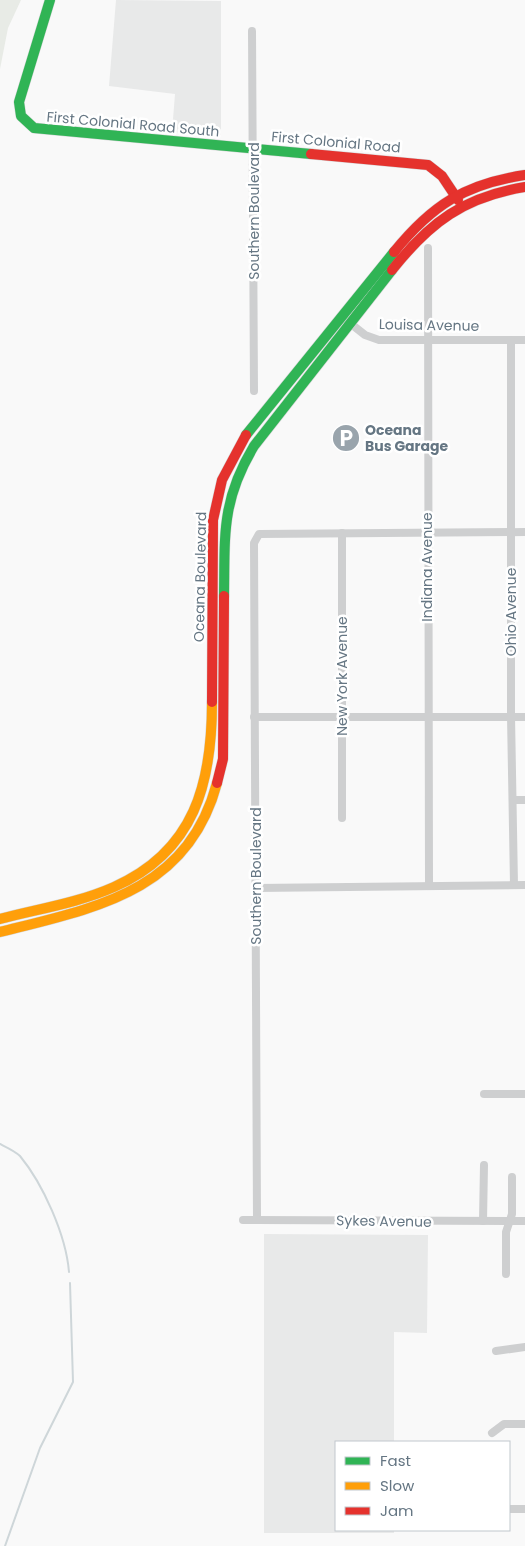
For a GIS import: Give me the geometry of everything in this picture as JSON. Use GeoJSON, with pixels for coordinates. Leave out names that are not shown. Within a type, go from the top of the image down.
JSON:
{"type":"FeatureCollection","features":[{"type":"Feature","properties":{"kind":"main road","name":"First Colonial Road South"},"geometry":{"type":"LineString","coordinates":[[50,0],[19,102],[19,112],[24,120],[34,128],[242,148]]}},
{"type":"Feature","properties":{"kind":"main road","name":"First Colonial Road"},"geometry":{"type":"LineString","coordinates":[[242,148],[428,165],[442,176],[455,196]]}},
{"type":"Feature","properties":{"kind":"main road"},"geometry":{"type":"LineString","coordinates":[[525,175],[488,182],[455,196],[461,206],[494,193],[525,187]]}},
{"type":"Feature","properties":{"kind":"main road","name":"Oceana Boulevard"},"geometry":{"type":"LineString","coordinates":[[0,919],[115,886],[140,873],[167,850],[178,837],[196,808],[204,788],[210,764],[212,733],[212,528],[216,501],[222,480],[242,440],[341,316],[415,226],[455,196]]}},
{"type":"Feature","properties":{"kind":"main road","name":"Oceana Boulevard"},"geometry":{"type":"LineString","coordinates":[[0,932],[105,904],[131,893],[155,877],[176,859],[190,842],[208,811],[216,791],[223,759],[224,538],[233,486],[254,446],[419,238],[430,226],[461,206]]}},
{"type":"Feature","properties":{"kind":"main road"},"geometry":{"type":"LineString","coordinates":[[167,850],[176,859]]}},
{"type":"Feature","properties":{"kind":"street","name":"Southern Boulevard"},"geometry":{"type":"LineString","coordinates":[[252,31],[254,391]]}},
{"type":"Feature","properties":{"kind":"street","name":"Indiana Avenue"},"geometry":{"type":"LineString","coordinates":[[428,248],[427,716],[429,886]]}},
{"type":"Feature","properties":{"kind":"street","name":"Louisa Avenue"},"geometry":{"type":"LineString","coordinates":[[341,316],[365,335],[379,340],[525,340]]}},
{"type":"Feature","properties":{"kind":"street","name":"Ohio Avenue"},"geometry":{"type":"LineString","coordinates":[[511,340],[511,716],[514,800],[514,885]]}},
{"type":"Feature","properties":{"kind":"street"},"geometry":{"type":"LineString","coordinates":[[342,533],[525,532]]}},
{"type":"Feature","properties":{"kind":"street","name":"Southern Boulevard"},"geometry":{"type":"LineString","coordinates":[[257,1219],[254,543],[259,534],[342,533]]}},
{"type":"Feature","properties":{"kind":"street","name":"New York Avenue"},"geometry":{"type":"LineString","coordinates":[[342,533],[342,818]]}},
{"type":"Feature","properties":{"kind":"street"},"geometry":{"type":"LineString","coordinates":[[254,717],[525,716]]}},
{"type":"Feature","properties":{"kind":"street"},"geometry":{"type":"LineString","coordinates":[[514,800],[525,800]]}},
{"type":"Feature","properties":{"kind":"street"},"geometry":{"type":"LineString","coordinates":[[256,888],[525,885]]}},
{"type":"Feature","properties":{"kind":"street"},"geometry":{"type":"LineString","coordinates":[[484,1094],[525,1094]]}},
{"type":"Feature","properties":{"kind":"street"},"geometry":{"type":"LineString","coordinates":[[483,1221],[484,1165]]}},
{"type":"Feature","properties":{"kind":"street"},"geometry":{"type":"LineString","coordinates":[[506,1274],[506,1232],[513,1208],[512,1177]]}},
{"type":"Feature","properties":{"kind":"street","name":"Sykes Avenue"},"geometry":{"type":"LineString","coordinates":[[243,1220],[525,1221]]}},
{"type":"Feature","properties":{"kind":"street"},"geometry":{"type":"LineString","coordinates":[[496,1351],[525,1347]]}},
{"type":"Feature","properties":{"kind":"street"},"geometry":{"type":"LineString","coordinates":[[492,1433],[504,1424],[525,1424]]}},
{"type":"Feature","properties":{"kind":"street"},"geometry":{"type":"LineString","coordinates":[[510,1509],[525,1509]]}},
{"type":"Feature","properties":{"kind":"shaded area"},"geometry":{"type":"Polygon","coordinates":[[[0,0],[21,0],[8,28],[0,69],[0,0]]]}},
{"type":"Feature","properties":{"kind":"shaded area"},"geometry":{"type":"Polygon","coordinates":[[[116,0],[221,1],[221,135],[172,132],[175,94],[109,86],[116,0]]]}},
{"type":"Feature","properties":{"kind":"shaded area"},"geometry":{"type":"Polygon","coordinates":[[[264,1234],[428,1235],[427,1333],[394,1332],[394,1441],[335,1441],[335,1531],[394,1531],[394,1533],[264,1533],[264,1234]]]}},
{"type":"Feature","properties":{"kind":"waterway"},"geometry":{"type":"LineString","coordinates":[[0,1144],[20,1156],[45,1195],[63,1242],[69,1272]]}},
{"type":"Feature","properties":{"kind":"waterway"},"geometry":{"type":"LineString","coordinates":[[5,1546],[40,1448],[73,1382],[70,1283]]}},
{"type":"Feature","properties":{"kind":"traffic: fast"},"geometry":{"type":"LineString","coordinates":[[50,0],[19,102],[21,116],[34,128],[311,154]]}},
{"type":"Feature","properties":{"kind":"traffic: fast"},"geometry":{"type":"LineString","coordinates":[[246,435],[394,252]]}},
{"type":"Feature","properties":{"kind":"traffic: fast"},"geometry":{"type":"LineString","coordinates":[[224,596],[224,555],[227,519],[230,502],[243,466],[254,446],[392,270]]}},
{"type":"Feature","properties":{"kind":"traffic: slow"},"geometry":{"type":"LineString","coordinates":[[0,919],[72,902],[100,893],[141,872],[163,854],[181,834],[193,811],[202,787],[208,760],[212,702]]}},
{"type":"Feature","properties":{"kind":"traffic: slow"},"geometry":{"type":"LineString","coordinates":[[0,932],[70,914],[103,903],[133,889],[161,872],[184,849],[203,820],[217,783]]}},
{"type":"Feature","properties":{"kind":"traffic: jam"},"geometry":{"type":"LineString","coordinates":[[311,154],[428,165],[442,176],[458,200]]}},
{"type":"Feature","properties":{"kind":"traffic: jam"},"geometry":{"type":"LineString","coordinates":[[394,252],[422,221],[451,199],[485,184],[525,175]]}},
{"type":"Feature","properties":{"kind":"traffic: jam"},"geometry":{"type":"LineString","coordinates":[[392,270],[420,238],[450,214],[484,197],[525,187]]}},
{"type":"Feature","properties":{"kind":"traffic: jam"},"geometry":{"type":"LineString","coordinates":[[212,702],[213,520],[222,480],[246,435]]}},
{"type":"Feature","properties":{"kind":"traffic: jam"},"geometry":{"type":"LineString","coordinates":[[217,783],[223,759],[224,596]]}},
{"type":"Feature","properties":{"kind":"place","name":"Oceana Bus Garage"},"geometry":{"type":"Point","coordinates":[346,438]}}]}
